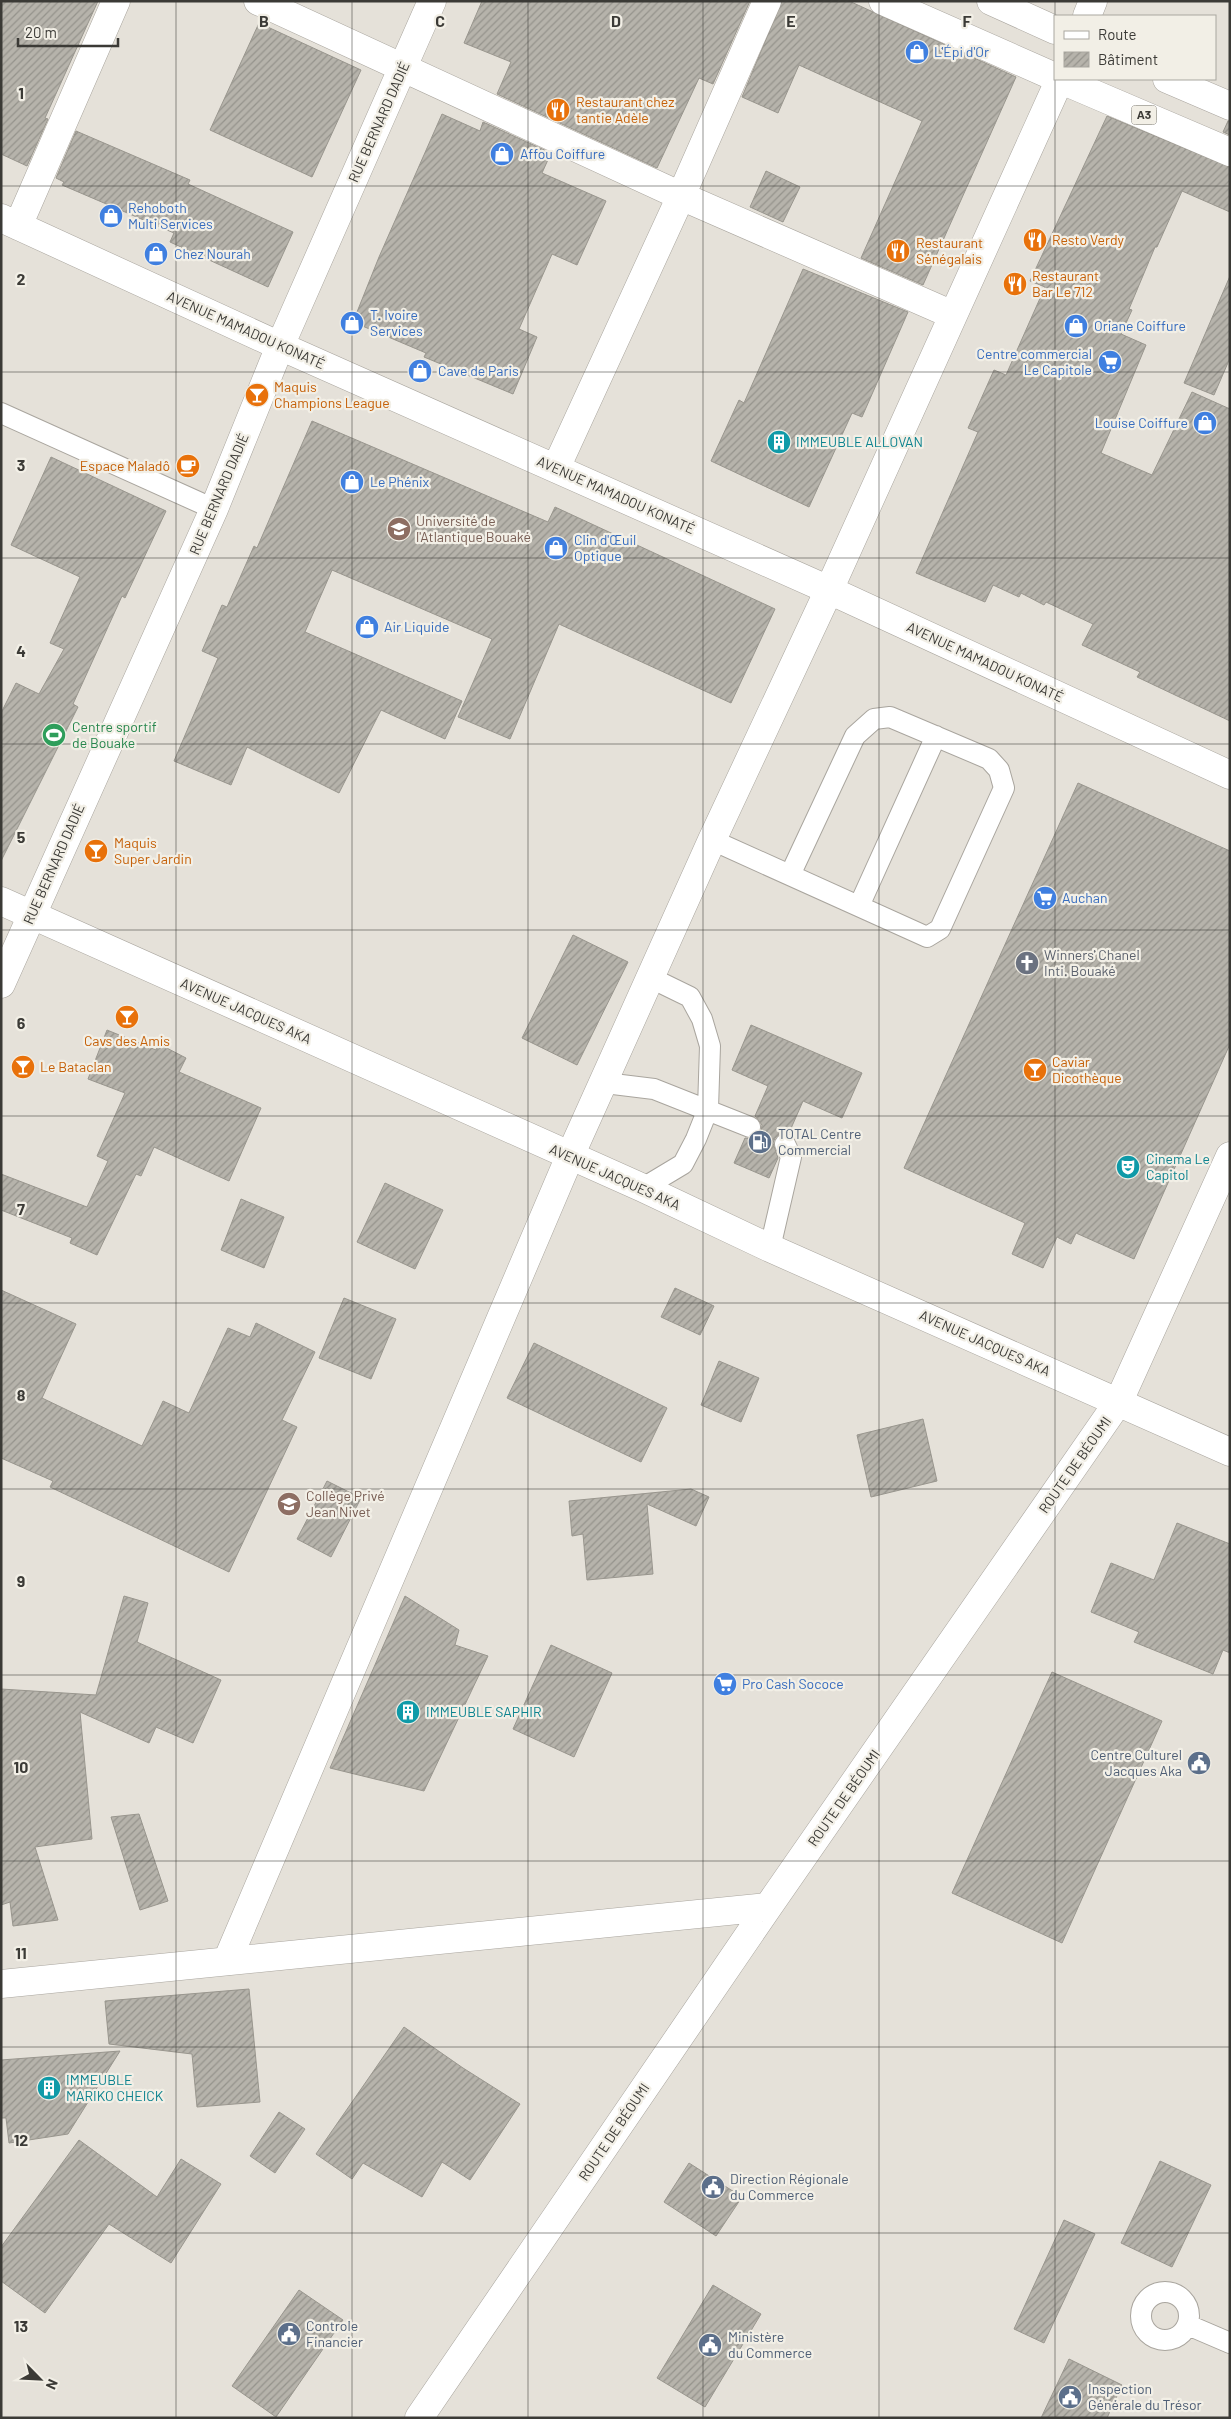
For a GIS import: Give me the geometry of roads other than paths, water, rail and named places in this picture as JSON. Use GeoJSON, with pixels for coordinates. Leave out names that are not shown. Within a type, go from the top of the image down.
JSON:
{"type":"FeatureCollection","features":[{"type":"Feature","properties":{"kind":"main road"},"geometry":{"type":"LineString","coordinates":[[9,222],[116,1]]}},
{"type":"Feature","properties":{"kind":"main road"},"geometry":{"type":"LineString","coordinates":[[258,1],[681,196],[953,316]]}},
{"type":"Feature","properties":{"kind":"main road","name":"RUE BERNARD DADIÉ"},"geometry":{"type":"LineString","coordinates":[[1,984],[214,509],[280,346],[432,1]]}},
{"type":"Feature","properties":{"kind":"main road"},"geometry":{"type":"LineString","coordinates":[[556,468],[681,196],[767,1]]}},
{"type":"Feature","properties":{"kind":"main road"},"geometry":{"type":"LineString","coordinates":[[883,1],[1054,77]]}},
{"type":"Feature","properties":{"kind":"main road"},"geometry":{"type":"LineString","coordinates":[[991,1],[1054,30]]}},
{"type":"Feature","properties":{"kind":"main road"},"geometry":{"type":"LineString","coordinates":[[1087,15],[1094,1]]}},
{"type":"Feature","properties":{"kind":"main road"},"geometry":{"type":"LineString","coordinates":[[227,1961],[570,1156],[605,1083],[649,977],[829,590],[1059,80]]}},
{"type":"Feature","properties":{"kind":"main road","name":"A3"},"geometry":{"type":"LineString","coordinates":[[1061,80],[1230,152]]}},
{"type":"Feature","properties":{"kind":"main road"},"geometry":{"type":"LineString","coordinates":[[1169,80],[1230,106]]}},
{"type":"Feature","properties":{"kind":"main road","name":"AVENUE MAMADOU KONATÉ"},"geometry":{"type":"LineString","coordinates":[[9,222],[280,346],[829,590],[1230,775]]}},
{"type":"Feature","properties":{"kind":"main road","name":"AVENUE JACQUES AKA"},"geometry":{"type":"LineString","coordinates":[[1,901],[643,1188],[770,1248],[1230,1452]]}},
{"type":"Feature","properties":{"kind":"main road","name":"ROUTE DE BÉOUMI"},"geometry":{"type":"LineString","coordinates":[[419,2418],[768,1907],[1119,1402],[1230,1156]]}},
{"type":"Feature","properties":{"kind":"main road"},"geometry":{"type":"LineString","coordinates":[[1,1984],[768,1907]]}},
{"type":"Feature","properties":{"kind":"lane"},"geometry":{"type":"LineString","coordinates":[[1,414],[214,509]]}},
{"type":"Feature","properties":{"kind":"lane"},"geometry":{"type":"LineString","coordinates":[[712,840],[927,937],[940,929],[1004,788],[999,770],[989,759],[890,717],[874,719],[856,736],[790,875]]}},
{"type":"Feature","properties":{"kind":"lane"},"geometry":{"type":"LineString","coordinates":[[859,906],[936,736]]}},
{"type":"Feature","properties":{"kind":"lane"},"geometry":{"type":"LineString","coordinates":[[643,1188],[682,1164],[696,1139],[708,1109],[710,1046],[702,1019],[690,997],[649,977]]}},
{"type":"Feature","properties":{"kind":"lane"},"geometry":{"type":"LineString","coordinates":[[605,1083],[654,1089],[750,1127]]}},
{"type":"Feature","properties":{"kind":"lane"},"geometry":{"type":"LineString","coordinates":[[770,1248],[791,1157],[785,1144]]}},
{"type":"Feature","properties":{"kind":"lane"},"geometry":{"type":"LineString","coordinates":[[1188,2325],[1230,2343]]}},
{"type":"Feature","properties":{"kind":"place","name":"L'Épi d'Or"},"geometry":{"type":"Point","coordinates":[917,52]}},
{"type":"Feature","properties":{"kind":"place","name":"Restaurant chez tantie Adèle"},"geometry":{"type":"Point","coordinates":[558,110]}},
{"type":"Feature","properties":{"kind":"place","name":"Affou Coiffure"},"geometry":{"type":"Point","coordinates":[502,154]}},
{"type":"Feature","properties":{"kind":"place","name":"Rehoboth Multi Services"},"geometry":{"type":"Point","coordinates":[111,216]}},
{"type":"Feature","properties":{"kind":"place","name":"Resto Verdy"},"geometry":{"type":"Point","coordinates":[1035,240]}},
{"type":"Feature","properties":{"kind":"place","name":"Restaurant Sénégalais"},"geometry":{"type":"Point","coordinates":[898,251]}},
{"type":"Feature","properties":{"kind":"place","name":"Chez Nourah"},"geometry":{"type":"Point","coordinates":[156,254]}},
{"type":"Feature","properties":{"kind":"place","name":"Restaurant Bar Le 712"},"geometry":{"type":"Point","coordinates":[1015,284]}},
{"type":"Feature","properties":{"kind":"place","name":"T. Ivoire Services"},"geometry":{"type":"Point","coordinates":[352,323]}},
{"type":"Feature","properties":{"kind":"place","name":"Oriane Coiffure"},"geometry":{"type":"Point","coordinates":[1076,326]}},
{"type":"Feature","properties":{"kind":"place","name":"Centre commercial Le Capitole"},"geometry":{"type":"Point","coordinates":[1110,362]}},
{"type":"Feature","properties":{"kind":"place","name":"Cave de Paris"},"geometry":{"type":"Point","coordinates":[420,371]}},
{"type":"Feature","properties":{"kind":"place","name":"Maquis Champions League"},"geometry":{"type":"Point","coordinates":[257,395]}},
{"type":"Feature","properties":{"kind":"place","name":"Louise Coiffure"},"geometry":{"type":"Point","coordinates":[1205,423]}},
{"type":"Feature","properties":{"kind":"place","name":"IMMEUBLE ALLOVAN"},"geometry":{"type":"Point","coordinates":[779,442]}},
{"type":"Feature","properties":{"kind":"place","name":"Espace Maladô"},"geometry":{"type":"Point","coordinates":[188,466]}},
{"type":"Feature","properties":{"kind":"place","name":"Le Phénix"},"geometry":{"type":"Point","coordinates":[352,482]}},
{"type":"Feature","properties":{"kind":"place","name":"Université de l'Atlantique Bouaké"},"geometry":{"type":"Point","coordinates":[399,529]}},
{"type":"Feature","properties":{"kind":"place","name":"Clin d'Œuil Optique"},"geometry":{"type":"Point","coordinates":[556,548]}},
{"type":"Feature","properties":{"kind":"place","name":"Air Liquide"},"geometry":{"type":"Point","coordinates":[367,627]}},
{"type":"Feature","properties":{"kind":"place","name":"Centre sportif de Bouake"},"geometry":{"type":"Point","coordinates":[54,735]}},
{"type":"Feature","properties":{"kind":"place","name":"Maquis Super Jardin"},"geometry":{"type":"Point","coordinates":[96,851]}},
{"type":"Feature","properties":{"kind":"place","name":"Auchan"},"geometry":{"type":"Point","coordinates":[1045,898]}},
{"type":"Feature","properties":{"kind":"place","name":"Winners' Chanel Inti. Bouaké"},"geometry":{"type":"Point","coordinates":[1027,963]}},
{"type":"Feature","properties":{"kind":"place","name":"Cavs des Amis"},"geometry":{"type":"Point","coordinates":[127,1017]}},
{"type":"Feature","properties":{"kind":"place","name":"Le Bataclan"},"geometry":{"type":"Point","coordinates":[23,1067]}},
{"type":"Feature","properties":{"kind":"place","name":"Caviar Dicothèque"},"geometry":{"type":"Point","coordinates":[1035,1070]}},
{"type":"Feature","properties":{"kind":"place","name":"TOTAL Centre Commercial"},"geometry":{"type":"Point","coordinates":[760,1142]}},
{"type":"Feature","properties":{"kind":"place","name":"Cinema Le Capitol"},"geometry":{"type":"Point","coordinates":[1128,1167]}},
{"type":"Feature","properties":{"kind":"place","name":"Collège Privé Jean Nivet"},"geometry":{"type":"Point","coordinates":[289,1504]}},
{"type":"Feature","properties":{"kind":"place","name":"Pro Cash Sococe"},"geometry":{"type":"Point","coordinates":[725,1684]}},
{"type":"Feature","properties":{"kind":"place","name":"IMMEUBLE SAPHIR"},"geometry":{"type":"Point","coordinates":[408,1712]}},
{"type":"Feature","properties":{"kind":"place","name":"Centre Culturel Jacques Aka"},"geometry":{"type":"Point","coordinates":[1199,1763]}},
{"type":"Feature","properties":{"kind":"place","name":"IMMEUBLE MARIKO CHEICK"},"geometry":{"type":"Point","coordinates":[49,2088]}},
{"type":"Feature","properties":{"kind":"place","name":"Direction Régionale du Commerce"},"geometry":{"type":"Point","coordinates":[713,2187]}},
{"type":"Feature","properties":{"kind":"place","name":"Controle Financier"},"geometry":{"type":"Point","coordinates":[289,2334]}},
{"type":"Feature","properties":{"kind":"place","name":"Ministère du Commerce"},"geometry":{"type":"Point","coordinates":[710,2345]}},
{"type":"Feature","properties":{"kind":"place","name":"Inspection Générale du Trésor"},"geometry":{"type":"Point","coordinates":[1070,2397]}}]}
